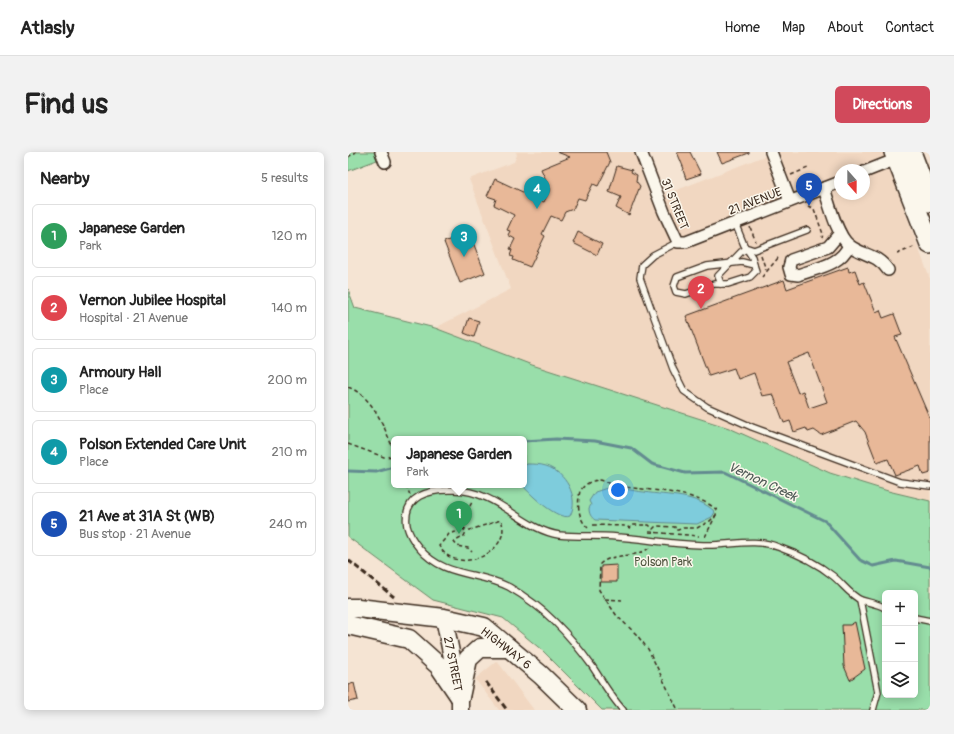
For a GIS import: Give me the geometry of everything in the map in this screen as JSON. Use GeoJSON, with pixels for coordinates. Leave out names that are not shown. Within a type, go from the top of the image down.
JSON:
{"type":"FeatureCollection","features":[{"type":"Feature","properties":{"kind":"highway"},"geometry":{"type":"LineString","coordinates":[[903,154],[930,202]]}},
{"type":"Feature","properties":{"kind":"highway"},"geometry":{"type":"LineString","coordinates":[[903,154],[926,244]]}},
{"type":"Feature","properties":{"kind":"main road","name":"HIGHWAY 6"},"geometry":{"type":"LineString","coordinates":[[348,608],[444,618],[484,627],[577,710]]}},
{"type":"Feature","properties":{"kind":"main road","name":"27 STREET"},"geometry":{"type":"LineString","coordinates":[[444,618],[460,703]]}},
{"type":"Feature","properties":{"kind":"main road"},"geometry":{"type":"LineString","coordinates":[[348,625],[409,639],[439,666],[460,703]]}},
{"type":"Feature","properties":{"kind":"main road"},"geometry":{"type":"LineString","coordinates":[[460,703],[468,659],[480,648],[509,648]]}},
{"type":"Feature","properties":{"kind":"street","name":"31 STREET"},"geometry":{"type":"LineString","coordinates":[[641,152],[664,212],[678,242]]}},
{"type":"Feature","properties":{"kind":"street"},"geometry":{"type":"LineString","coordinates":[[771,152],[790,201]]}},
{"type":"Feature","properties":{"kind":"street"},"geometry":{"type":"LineString","coordinates":[[870,169],[903,154]]}},
{"type":"Feature","properties":{"kind":"street","name":"21 AVENUE"},"geometry":{"type":"LineString","coordinates":[[678,242],[686,242],[834,184]]}},
{"type":"Feature","properties":{"kind":"street"},"geometry":{"type":"LineString","coordinates":[[824,188],[840,232],[849,245],[881,261],[888,270]]}},
{"type":"Feature","properties":{"kind":"street"},"geometry":{"type":"LineString","coordinates":[[840,232],[828,247],[792,260],[789,267],[791,274],[798,275],[839,260],[845,254],[849,245]]}},
{"type":"Feature","properties":{"kind":"lane"},"geometry":{"type":"LineString","coordinates":[[735,223],[744,245],[754,250],[807,230]]}},
{"type":"Feature","properties":{"kind":"lane"},"geometry":{"type":"LineString","coordinates":[[678,242],[653,255],[642,265],[640,278],[673,369],[684,391],[707,407],[752,427],[900,482],[930,486]]}},
{"type":"Feature","properties":{"kind":"lane"},"geometry":{"type":"LineString","coordinates":[[721,284],[718,276],[741,252],[748,248]]}},
{"type":"Feature","properties":{"kind":"lane"},"geometry":{"type":"LineString","coordinates":[[748,248],[754,265],[756,271],[750,277],[728,284],[714,284],[686,294],[676,292],[674,286],[677,277],[707,266],[731,262],[742,262],[754,265]]}},
{"type":"Feature","properties":{"kind":"lane"},"geometry":{"type":"LineString","coordinates":[[623,710],[560,625],[545,612],[506,586],[449,570],[423,553],[415,543],[407,527],[408,511],[413,500],[422,494],[454,490],[487,496],[545,531],[560,535],[708,545],[747,542],[776,546],[808,560],[832,575],[860,600],[882,606]]}},
{"type":"Feature","properties":{"kind":"lane"},"geometry":{"type":"LineString","coordinates":[[860,600],[878,692],[873,710]]}},
{"type":"Feature","properties":{"kind":"lane"},"geometry":{"type":"LineString","coordinates":[[918,619],[930,621]]}},
{"type":"Feature","properties":{"kind":"path"},"geometry":{"type":"LineString","coordinates":[[348,157],[356,152]]}},
{"type":"Feature","properties":{"kind":"path"},"geometry":{"type":"LineString","coordinates":[[791,175],[808,168]]}},
{"type":"Feature","properties":{"kind":"path"},"geometry":{"type":"LineString","coordinates":[[750,228],[756,242]]}},
{"type":"Feature","properties":{"kind":"path"},"geometry":{"type":"LineString","coordinates":[[897,254],[926,244]]}},
{"type":"Feature","properties":{"kind":"path"},"geometry":{"type":"LineString","coordinates":[[760,253],[767,271]]}},
{"type":"Feature","properties":{"kind":"path"},"geometry":{"type":"LineString","coordinates":[[348,387],[356,390],[373,408],[385,428],[391,443]]}},
{"type":"Feature","properties":{"kind":"path"},"geometry":{"type":"LineString","coordinates":[[348,444],[384,457],[391,456]]}},
{"type":"Feature","properties":{"kind":"path"},"geometry":{"type":"LineString","coordinates":[[590,529],[580,519],[580,490],[588,483],[600,480],[611,485],[677,493],[714,506],[717,510],[706,537],[646,532]]}},
{"type":"Feature","properties":{"kind":"path"},"geometry":{"type":"LineString","coordinates":[[407,488],[413,500]]}},
{"type":"Feature","properties":{"kind":"path"},"geometry":{"type":"LineString","coordinates":[[462,528],[470,530],[500,520],[502,524],[499,539],[488,553],[479,559],[469,560],[446,555],[439,546],[449,534],[459,532],[468,519],[471,502],[482,495]]}},
{"type":"Feature","properties":{"kind":"path"},"geometry":{"type":"LineString","coordinates":[[678,530],[683,528],[697,528],[716,515]]}},
{"type":"Feature","properties":{"kind":"path"},"geometry":{"type":"LineString","coordinates":[[593,525],[625,526],[630,528],[633,525],[649,526],[653,529]]}},
{"type":"Feature","properties":{"kind":"path"},"geometry":{"type":"LineString","coordinates":[[653,529],[656,526],[675,527],[675,530],[678,530],[680,535]]}},
{"type":"Feature","properties":{"kind":"path"},"geometry":{"type":"LineString","coordinates":[[462,528],[466,532],[464,536],[454,542],[457,546],[468,548],[472,552]]}},
{"type":"Feature","properties":{"kind":"path"},"geometry":{"type":"LineString","coordinates":[[626,530],[633,531]]}},
{"type":"Feature","properties":{"kind":"path"},"geometry":{"type":"LineString","coordinates":[[651,540],[652,546],[643,553],[611,558],[600,564],[599,590],[617,616],[636,634],[648,649],[678,710]]}},
{"type":"Feature","properties":{"kind":"path"},"geometry":{"type":"LineString","coordinates":[[606,599],[622,600]]}},
{"type":"Feature","properties":{"kind":"shaded area"},"geometry":{"type":"Polygon","coordinates":[[[516,152],[634,152],[651,200],[775,152],[883,152],[930,279],[930,501],[888,491],[830,473],[729,428],[532,365],[435,328],[511,289],[469,179],[514,162],[517,155],[516,152]]]}},
{"type":"Feature","properties":{"kind":"shaded area"},"geometry":{"type":"Polygon","coordinates":[[[497,661],[534,710],[499,710],[475,679],[497,661]]]}},
{"type":"Feature","properties":{"kind":"green space"},"geometry":{"type":"Polygon","coordinates":[[[348,152],[374,152],[377,160],[348,171],[348,152]]]}},
{"type":"Feature","properties":{"kind":"green space","name":"Polson Park"},"geometry":{"type":"Polygon","coordinates":[[[348,289],[355,308],[435,328],[532,365],[729,428],[830,473],[888,491],[930,501],[930,710],[602,710],[543,651],[503,618],[433,600],[348,537],[348,289]]]}},
{"type":"Feature","properties":{"kind":"water"},"geometry":{"type":"Polygon","coordinates":[[[527,464],[539,464],[553,469],[565,479],[572,493],[573,509],[570,516],[565,517],[559,515],[538,501],[525,488],[527,488],[527,464]]]}},
{"type":"Feature","properties":{"kind":"water"},"geometry":{"type":"Polygon","coordinates":[[[607,488],[691,499],[708,506],[715,512],[712,517],[697,524],[595,520],[590,514],[589,508],[591,505],[589,501],[595,492],[607,488]]]}},
{"type":"Feature","properties":{"kind":"building"},"geometry":{"type":"Polygon","coordinates":[[[557,152],[606,152],[610,162],[598,186],[593,184],[585,200],[578,198],[573,209],[565,212],[561,220],[551,216],[542,234],[545,236],[530,267],[513,260],[514,257],[510,256],[512,250],[510,249],[515,239],[508,235],[510,231],[507,230],[514,215],[494,205],[496,199],[487,196],[495,179],[544,202],[550,189],[541,169],[570,157],[557,152]]]}},
{"type":"Feature","properties":{"kind":"building"},"geometry":{"type":"Polygon","coordinates":[[[677,152],[690,152],[701,174],[686,179],[684,169],[677,152]]]}},
{"type":"Feature","properties":{"kind":"building"},"geometry":{"type":"Polygon","coordinates":[[[717,152],[749,152],[749,153],[722,163],[717,152]]]}},
{"type":"Feature","properties":{"kind":"building"},"geometry":{"type":"Polygon","coordinates":[[[617,166],[632,170],[631,172],[637,175],[636,181],[640,186],[629,215],[616,208],[621,197],[609,192],[617,166]]]}},
{"type":"Feature","properties":{"kind":"building"},"geometry":{"type":"Polygon","coordinates":[[[469,232],[485,273],[460,283],[444,242],[469,232]]]}},
{"type":"Feature","properties":{"kind":"building"},"geometry":{"type":"Polygon","coordinates":[[[578,232],[602,244],[597,255],[573,243],[578,232]]]}},
{"type":"Feature","properties":{"kind":"building"},"geometry":{"type":"Polygon","coordinates":[[[848,267],[849,272],[855,270],[860,284],[864,282],[876,312],[880,310],[883,318],[894,314],[902,335],[895,337],[930,419],[930,473],[923,475],[920,466],[895,475],[888,459],[877,463],[865,432],[856,421],[821,435],[814,430],[808,432],[806,428],[794,432],[790,421],[784,423],[773,394],[762,396],[754,373],[738,379],[734,368],[709,376],[686,316],[784,280],[787,289],[848,267]],[[809,353],[786,362],[798,393],[803,391],[809,408],[827,402],[809,353]]]}},
{"type":"Feature","properties":{"kind":"building"},"geometry":{"type":"Polygon","coordinates":[[[469,318],[479,321],[474,337],[464,333],[469,318]]]}},
{"type":"Feature","properties":{"kind":"building"},"geometry":{"type":"Polygon","coordinates":[[[617,565],[617,582],[601,582],[601,566],[617,565]]]}},
{"type":"Feature","properties":{"kind":"building"},"geometry":{"type":"Polygon","coordinates":[[[855,622],[865,669],[850,680],[844,666],[842,625],[850,625],[855,622]]]}},
{"type":"Feature","properties":{"kind":"building"},"geometry":{"type":"Polygon","coordinates":[[[354,683],[358,700],[348,702],[348,685],[354,683]]]}},
{"type":"Feature","properties":{"kind":"waterway","name":"Vernon Creek"},"geometry":{"type":"LineString","coordinates":[[527,441],[556,439],[595,441],[631,448],[652,464],[685,473],[725,472],[825,521],[860,560],[873,566],[896,561],[930,567]]}},
{"type":"Feature","properties":{"kind":"waterway","name":"Vernon Creek"},"geometry":{"type":"LineString","coordinates":[[348,471],[376,472],[391,468]]}},
{"type":"Feature","properties":{"kind":"railway"},"geometry":{"type":"LineString","coordinates":[[348,560],[394,597]]}},
{"type":"Feature","properties":{"kind":"railway"},"geometry":{"type":"LineString","coordinates":[[486,682],[507,710]]}},
{"type":"Feature","properties":{"kind":"place","name":"21 Ave at 31A St (WB)"},"geometry":{"type":"Point","coordinates":[809,206]}},
{"type":"Feature","properties":{"kind":"place","name":"Polson Extended Care Unit"},"geometry":{"type":"Point","coordinates":[537,209]}},
{"type":"Feature","properties":{"kind":"place","name":"Armoury Hall"},"geometry":{"type":"Point","coordinates":[464,257]}},
{"type":"Feature","properties":{"kind":"place","name":"Vernon Jubilee Hospital"},"geometry":{"type":"Point","coordinates":[701,309]}},
{"type":"Feature","properties":{"kind":"place","name":"Japanese Garden"},"geometry":{"type":"Point","coordinates":[459,534]}}]}
